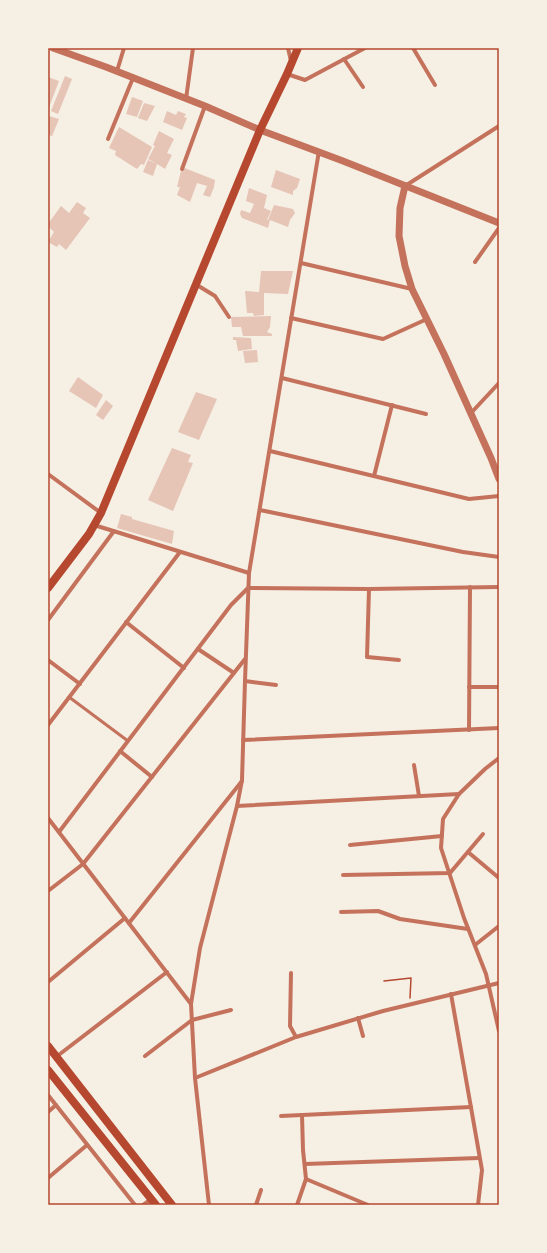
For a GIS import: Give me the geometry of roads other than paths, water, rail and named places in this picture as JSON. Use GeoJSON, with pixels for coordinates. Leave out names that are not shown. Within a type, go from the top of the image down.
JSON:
{"type":"FeatureCollection","features":[{"type":"Feature","properties":{"kind":"main road"},"geometry":{"type":"LineString","coordinates":[[48,588],[89,534],[101,513],[197,285],[260,130],[298,48]]}},
{"type":"Feature","properties":{"kind":"main road"},"geometry":{"type":"LineString","coordinates":[[48,1046],[172,1205]]}},
{"type":"Feature","properties":{"kind":"main road"},"geometry":{"type":"LineString","coordinates":[[48,1070],[153,1202]]}},
{"type":"Feature","properties":{"kind":"street"},"geometry":{"type":"LineString","coordinates":[[53,48],[205,106],[260,130],[319,151],[499,223]]}},
{"type":"Feature","properties":{"kind":"street"},"geometry":{"type":"LineString","coordinates":[[117,72],[124,48]]}},
{"type":"Feature","properties":{"kind":"street"},"geometry":{"type":"LineString","coordinates":[[186,99],[193,48]]}},
{"type":"Feature","properties":{"kind":"street"},"geometry":{"type":"LineString","coordinates":[[288,48],[292,63]]}},
{"type":"Feature","properties":{"kind":"street"},"geometry":{"type":"LineString","coordinates":[[287,74],[305,80],[365,48]]}},
{"type":"Feature","properties":{"kind":"street"},"geometry":{"type":"LineString","coordinates":[[413,48],[435,86]]}},
{"type":"Feature","properties":{"kind":"street"},"geometry":{"type":"LineString","coordinates":[[344,59],[363,87]]}},
{"type":"Feature","properties":{"kind":"street"},"geometry":{"type":"LineString","coordinates":[[108,139],[133,78]]}},
{"type":"Feature","properties":{"kind":"street"},"geometry":{"type":"LineString","coordinates":[[182,169],[205,106]]}},
{"type":"Feature","properties":{"kind":"street"},"geometry":{"type":"LineString","coordinates":[[499,126],[405,186],[400,208],[400,236],[405,266],[412,289],[471,413],[499,479]]}},
{"type":"Feature","properties":{"kind":"street"},"geometry":{"type":"LineString","coordinates":[[209,1205],[195,1078],[192,1004],[200,948],[237,806],[242,780],[249,573],[319,151]]}},
{"type":"Feature","properties":{"kind":"street"},"geometry":{"type":"LineString","coordinates":[[475,262],[499,228]]}},
{"type":"Feature","properties":{"kind":"street"},"geometry":{"type":"LineString","coordinates":[[301,263],[412,289]]}},
{"type":"Feature","properties":{"kind":"street"},"geometry":{"type":"LineString","coordinates":[[197,285],[215,296],[229,317]]}},
{"type":"Feature","properties":{"kind":"street"},"geometry":{"type":"LineString","coordinates":[[291,318],[383,339],[427,319]]}},
{"type":"Feature","properties":{"kind":"street"},"geometry":{"type":"LineString","coordinates":[[282,378],[426,414]]}},
{"type":"Feature","properties":{"kind":"street"},"geometry":{"type":"LineString","coordinates":[[471,413],[499,383]]}},
{"type":"Feature","properties":{"kind":"street"},"geometry":{"type":"LineString","coordinates":[[374,476],[392,405]]}},
{"type":"Feature","properties":{"kind":"street"},"geometry":{"type":"LineString","coordinates":[[270,451],[469,499],[499,496]]}},
{"type":"Feature","properties":{"kind":"street"},"geometry":{"type":"LineString","coordinates":[[48,474],[101,513]]}},
{"type":"Feature","properties":{"kind":"street"},"geometry":{"type":"LineString","coordinates":[[260,510],[463,552],[499,556]]}},
{"type":"Feature","properties":{"kind":"street"},"geometry":{"type":"LineString","coordinates":[[94,525],[249,573]]}},
{"type":"Feature","properties":{"kind":"street"},"geometry":{"type":"LineString","coordinates":[[48,620],[114,531]]}},
{"type":"Feature","properties":{"kind":"street"},"geometry":{"type":"LineString","coordinates":[[48,725],[180,552]]}},
{"type":"Feature","properties":{"kind":"street"},"geometry":{"type":"LineString","coordinates":[[59,832],[231,605],[248,588],[369,590],[499,587]]}},
{"type":"Feature","properties":{"kind":"street"},"geometry":{"type":"LineString","coordinates":[[469,730],[470,588]]}},
{"type":"Feature","properties":{"kind":"street"},"geometry":{"type":"LineString","coordinates":[[369,590],[367,657],[399,660]]}},
{"type":"Feature","properties":{"kind":"street"},"geometry":{"type":"LineString","coordinates":[[126,622],[184,668]]}},
{"type":"Feature","properties":{"kind":"street"},"geometry":{"type":"LineString","coordinates":[[198,649],[234,673]]}},
{"type":"Feature","properties":{"kind":"street"},"geometry":{"type":"LineString","coordinates":[[48,891],[83,864],[246,659]]}},
{"type":"Feature","properties":{"kind":"street"},"geometry":{"type":"LineString","coordinates":[[48,660],[80,684]]}},
{"type":"Feature","properties":{"kind":"street"},"geometry":{"type":"LineString","coordinates":[[245,681],[276,685]]}},
{"type":"Feature","properties":{"kind":"street"},"geometry":{"type":"LineString","coordinates":[[469,687],[499,687]]}},
{"type":"Feature","properties":{"kind":"street"},"geometry":{"type":"LineString","coordinates":[[243,740],[499,728]]}},
{"type":"Feature","properties":{"kind":"street"},"geometry":{"type":"LineString","coordinates":[[120,751],[152,777]]}},
{"type":"Feature","properties":{"kind":"street"},"geometry":{"type":"LineString","coordinates":[[498,761],[459,794],[443,819],[442,848],[468,928],[486,974],[499,1031]]}},
{"type":"Feature","properties":{"kind":"street"},"geometry":{"type":"LineString","coordinates":[[414,765],[419,796]]}},
{"type":"Feature","properties":{"kind":"street"},"geometry":{"type":"LineString","coordinates":[[129,923],[242,780]]}},
{"type":"Feature","properties":{"kind":"street"},"geometry":{"type":"LineString","coordinates":[[237,806],[459,794]]}},
{"type":"Feature","properties":{"kind":"street"},"geometry":{"type":"LineString","coordinates":[[48,818],[192,1004]]}},
{"type":"Feature","properties":{"kind":"street"},"geometry":{"type":"LineString","coordinates":[[343,875],[450,873],[483,834]]}},
{"type":"Feature","properties":{"kind":"street"},"geometry":{"type":"LineString","coordinates":[[350,845],[442,836]]}},
{"type":"Feature","properties":{"kind":"street"},"geometry":{"type":"LineString","coordinates":[[468,852],[499,878]]}},
{"type":"Feature","properties":{"kind":"street"},"geometry":{"type":"LineString","coordinates":[[341,912],[378,911],[400,919],[468,928]]}},
{"type":"Feature","properties":{"kind":"street"},"geometry":{"type":"LineString","coordinates":[[48,982],[125,918]]}},
{"type":"Feature","properties":{"kind":"street"},"geometry":{"type":"LineString","coordinates":[[475,945],[499,926]]}},
{"type":"Feature","properties":{"kind":"street"},"geometry":{"type":"LineString","coordinates":[[56,1057],[167,972]]}},
{"type":"Feature","properties":{"kind":"street"},"geometry":{"type":"LineString","coordinates":[[291,973],[290,1026],[296,1037]]}},
{"type":"Feature","properties":{"kind":"street"},"geometry":{"type":"LineString","coordinates":[[195,1078],[296,1037],[410,1004],[499,983]]}},
{"type":"Feature","properties":{"kind":"street"},"geometry":{"type":"LineString","coordinates":[[451,994],[482,1170],[478,1205]]}},
{"type":"Feature","properties":{"kind":"street"},"geometry":{"type":"LineString","coordinates":[[145,1056],[192,1020],[231,1010]]}},
{"type":"Feature","properties":{"kind":"street"},"geometry":{"type":"LineString","coordinates":[[358,1018],[363,1036]]}},
{"type":"Feature","properties":{"kind":"street"},"geometry":{"type":"LineString","coordinates":[[48,1095],[135,1205]]}},
{"type":"Feature","properties":{"kind":"street"},"geometry":{"type":"LineString","coordinates":[[48,1112],[56,1105]]}},
{"type":"Feature","properties":{"kind":"street"},"geometry":{"type":"LineString","coordinates":[[281,1116],[471,1108]]}},
{"type":"Feature","properties":{"kind":"street"},"geometry":{"type":"LineString","coordinates":[[296,1205],[306,1179],[302,1115]]}},
{"type":"Feature","properties":{"kind":"street"},"geometry":{"type":"LineString","coordinates":[[48,1178],[87,1145]]}},
{"type":"Feature","properties":{"kind":"street"},"geometry":{"type":"LineString","coordinates":[[305,1164],[479,1158]]}},
{"type":"Feature","properties":{"kind":"street"},"geometry":{"type":"LineString","coordinates":[[306,1179],[368,1205]]}},
{"type":"Feature","properties":{"kind":"street"},"geometry":{"type":"LineString","coordinates":[[256,1205],[261,1190]]}},
{"type":"Feature","properties":{"kind":"street"},"geometry":{"type":"LineString","coordinates":[[142,1205],[153,1202]]}},
{"type":"Feature","properties":{"kind":"lane"},"geometry":{"type":"LineString","coordinates":[[70,697],[128,741]]}}]}
